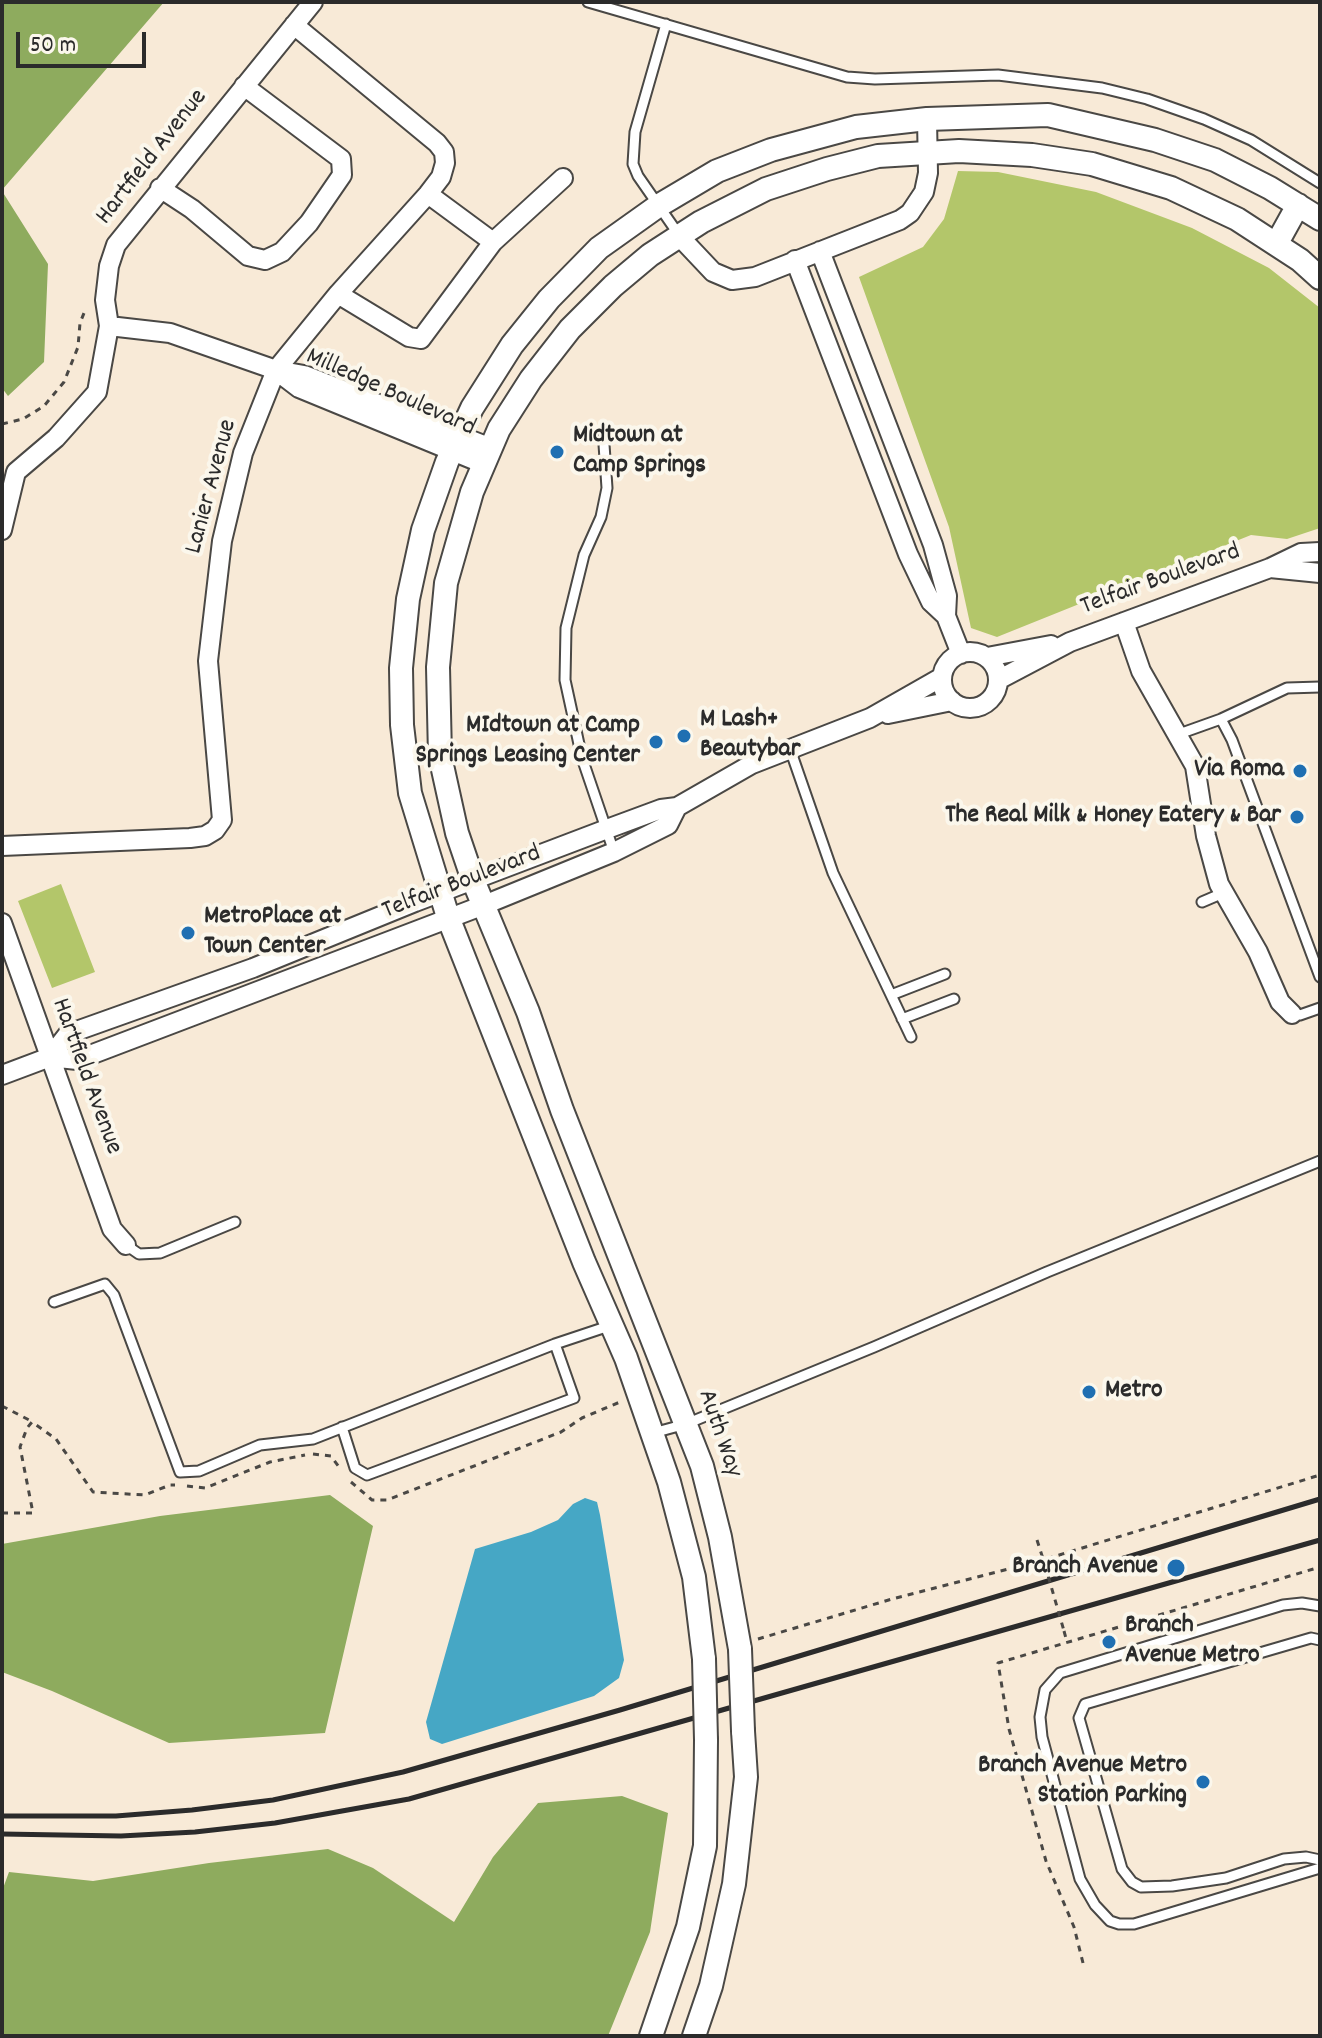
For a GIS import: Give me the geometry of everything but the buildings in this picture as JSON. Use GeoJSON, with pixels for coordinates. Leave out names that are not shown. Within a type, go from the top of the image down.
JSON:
{"type":"FeatureCollection","features":[{"type":"Feature","properties":{"kind":"street","name":"Hartfield Avenue"},"geometry":{"type":"LineString","coordinates":[[2,530],[16,472],[56,438],[97,392],[109,326],[105,300],[109,266],[116,245],[313,2]]}},
{"type":"Feature","properties":{"kind":"street","name":"Lanier Avenue"},"geometry":{"type":"LineString","coordinates":[[2,846],[190,838],[205,836],[215,830],[222,820],[208,661],[222,541],[243,453],[276,370],[338,294],[428,194],[441,177],[445,163],[444,152],[437,143],[294,25]]}},
{"type":"Feature","properties":{"kind":"street"},"geometry":{"type":"LineString","coordinates":[[160,188],[192,209],[248,256],[265,260],[282,252],[309,223],[342,175],[341,159],[244,86]]}},
{"type":"Feature","properties":{"kind":"street"},"geometry":{"type":"LineString","coordinates":[[651,2036],[688,1927],[705,1846],[704,1659],[694,1577],[669,1482],[626,1358],[579,1250],[448,917],[410,793],[402,725],[401,668],[408,599],[423,530],[472,408],[512,345],[549,299],[599,248],[658,206],[717,171],[771,150],[856,127],[927,119],[1048,115],[1155,140],[1215,160],[1320,219]]}},
{"type":"Feature","properties":{"kind":"street"},"geometry":{"type":"LineString","coordinates":[[679,236],[713,272],[732,280],[755,277],[900,220],[910,213],[924,192],[927,119]]}},
{"type":"Feature","properties":{"kind":"street","name":"Auth Way"},"geometry":{"type":"LineString","coordinates":[[694,2036],[714,1972],[734,1884],[746,1777],[739,1646],[720,1537],[702,1466],[457,833],[440,756],[438,667],[446,583],[472,492],[499,429],[531,379],[570,329],[613,286],[701,222],[778,185],[878,156],[959,151],[1032,155],[1092,164],[1171,188],[1237,219],[1277,243],[1320,278]]}},
{"type":"Feature","properties":{"kind":"street"},"geometry":{"type":"LineString","coordinates":[[338,294],[409,337],[421,339],[493,242],[563,178]]}},
{"type":"Feature","properties":{"kind":"street"},"geometry":{"type":"LineString","coordinates":[[428,194],[493,242]]}},
{"type":"Feature","properties":{"kind":"street"},"geometry":{"type":"LineString","coordinates":[[1277,243],[1298,205]]}},
{"type":"Feature","properties":{"kind":"street"},"geometry":{"type":"LineString","coordinates":[[820,251],[933,545],[947,596],[946,616],[961,654]]}},
{"type":"Feature","properties":{"kind":"street"},"geometry":{"type":"LineString","coordinates":[[795,260],[908,554],[931,602],[946,616]]}},
{"type":"Feature","properties":{"kind":"street","name":"Milledge Boulevard"},"geometry":{"type":"LineString","coordinates":[[109,326],[170,333],[276,370],[304,375],[487,456]]}},
{"type":"Feature","properties":{"kind":"street","name":"Telfair Boulevard"},"geometry":{"type":"LineString","coordinates":[[998,680],[1070,642],[1270,568],[1301,553],[1320,552]]}},
{"type":"Feature","properties":{"kind":"street","name":"Telfair Boulevard"},"geometry":{"type":"LineString","coordinates":[[1270,568],[1320,573]]}},
{"type":"Feature","properties":{"kind":"street"},"geometry":{"type":"LineString","coordinates":[[1124,622],[1141,671],[1195,766],[1209,852],[1223,893],[1258,952],[1280,1002],[1292,1014]]}},
{"type":"Feature","properties":{"kind":"street","name":"Telfair Boulevard"},"geometry":{"type":"LineString","coordinates":[[987,657],[1070,642]]}},
{"type":"Feature","properties":{"kind":"street"},"geometry":{"type":"LineString","coordinates":[[974,652],[987,657],[997,672],[998,680],[992,697],[978,707],[968,708],[952,701],[944,690],[942,677],[948,663],[961,654],[974,652]]}},
{"type":"Feature","properties":{"kind":"street","name":"Telfair Boulevard"},"geometry":{"type":"LineString","coordinates":[[50,1057],[68,1034],[253,968],[440,888],[473,880],[661,809],[677,807],[752,764],[870,718],[942,677]]}},
{"type":"Feature","properties":{"kind":"street","name":"Telfair Boulevard"},"geometry":{"type":"LineString","coordinates":[[870,718],[952,701]]}},
{"type":"Feature","properties":{"kind":"street","name":"Telfair Boulevard"},"geometry":{"type":"LineString","coordinates":[[2,1075],[50,1057],[77,1060],[484,905],[614,852],[668,825],[677,807]]}},
{"type":"Feature","properties":{"kind":"street","name":"Hartfield Avenue"},"geometry":{"type":"LineString","coordinates":[[2,923],[112,1229],[126,1245]]}},
{"type":"Feature","properties":{"kind":"street"},"geometry":{"type":"LineString","coordinates":[[198,987],[208,1009]]}},
{"type":"Feature","properties":{"kind":"lane"},"geometry":{"type":"LineString","coordinates":[[588,2],[847,77],[998,75],[1102,88],[1147,99],[1251,140],[1319,181]]}},
{"type":"Feature","properties":{"kind":"lane"},"geometry":{"type":"LineString","coordinates":[[666,24],[635,132],[633,164],[679,236]]}},
{"type":"Feature","properties":{"kind":"lane"},"geometry":{"type":"LineString","coordinates":[[603,430],[607,488],[601,517],[584,555],[566,628],[565,680],[582,758],[614,852]]}},
{"type":"Feature","properties":{"kind":"lane"},"geometry":{"type":"LineString","coordinates":[[1179,734],[1221,719],[1287,688],[1320,687]]}},
{"type":"Feature","properties":{"kind":"lane"},"geometry":{"type":"LineString","coordinates":[[1221,719],[1232,740],[1320,977]]}},
{"type":"Feature","properties":{"kind":"lane"},"geometry":{"type":"LineString","coordinates":[[790,749],[833,873],[911,1037]]}},
{"type":"Feature","properties":{"kind":"lane"},"geometry":{"type":"LineString","coordinates":[[1202,902],[1223,893]]}},
{"type":"Feature","properties":{"kind":"lane"},"geometry":{"type":"LineString","coordinates":[[891,995],[945,974]]}},
{"type":"Feature","properties":{"kind":"lane"},"geometry":{"type":"LineString","coordinates":[[902,1019],[954,999]]}},
{"type":"Feature","properties":{"kind":"lane"},"geometry":{"type":"LineString","coordinates":[[1292,1014],[1300,1015],[1320,1008]]}},
{"type":"Feature","properties":{"kind":"lane"},"geometry":{"type":"LineString","coordinates":[[652,1434],[686,1424],[1320,1161]]}},
{"type":"Feature","properties":{"kind":"lane"},"geometry":{"type":"LineString","coordinates":[[126,1245],[139,1254],[160,1253],[235,1222]]}},
{"type":"Feature","properties":{"kind":"lane"},"geometry":{"type":"LineString","coordinates":[[54,1302],[105,1284],[114,1295],[180,1472],[199,1471],[260,1445],[313,1439],[555,1344],[612,1325]]}},
{"type":"Feature","properties":{"kind":"lane"},"geometry":{"type":"LineString","coordinates":[[342,1427],[355,1468],[367,1475],[574,1398],[555,1344]]}},
{"type":"Feature","properties":{"kind":"lane"},"geometry":{"type":"LineString","coordinates":[[1320,1606],[1302,1603],[1283,1605],[1060,1673],[1045,1690],[1040,1717],[1042,1737],[1080,1879],[1095,1905],[1110,1921],[1134,1924],[1320,1868]]}},
{"type":"Feature","properties":{"kind":"lane"},"geometry":{"type":"LineString","coordinates":[[1320,1640],[1311,1638],[1085,1704],[1079,1718],[1122,1869],[1132,1882],[1141,1887],[1172,1886],[1226,1878],[1284,1859],[1306,1857],[1320,1860]]}},
{"type":"Feature","properties":{"kind":"path"},"geometry":{"type":"LineString","coordinates":[[2,424],[23,419],[44,406],[64,382],[78,347],[80,323],[86,308]]}},
{"type":"Feature","properties":{"kind":"path"},"geometry":{"type":"LineString","coordinates":[[2,1406],[56,1439],[93,1492],[145,1495],[170,1485],[205,1488],[270,1462],[309,1454],[331,1456],[351,1482],[372,1500],[387,1500],[561,1432],[582,1418],[620,1402]]}},
{"type":"Feature","properties":{"kind":"path"},"geometry":{"type":"LineString","coordinates":[[2,1513],[33,1513],[20,1447],[32,1422]]}},
{"type":"Feature","properties":{"kind":"path"},"geometry":{"type":"LineString","coordinates":[[739,1646],[892,1599],[1044,1562],[1320,1475]]}},
{"type":"Feature","properties":{"kind":"path"},"geometry":{"type":"LineString","coordinates":[[1037,1540],[1067,1642]]}},
{"type":"Feature","properties":{"kind":"green space"},"geometry":{"type":"Polygon","coordinates":[[[2,2],[164,2],[2,190],[2,2]]]}},
{"type":"Feature","properties":{"kind":"green space"},"geometry":{"type":"Polygon","coordinates":[[[958,171],[998,172],[1096,192],[1192,228],[1269,268],[1320,308],[1320,528],[1287,539],[1251,535],[997,637],[971,628],[949,527],[859,277],[923,247],[944,219],[958,171]]]}},
{"type":"Feature","properties":{"kind":"green space"},"geometry":{"type":"Polygon","coordinates":[[[2,191],[48,264],[44,362],[8,396],[2,388],[2,191]]]}},
{"type":"Feature","properties":{"kind":"green space"},"geometry":{"type":"Polygon","coordinates":[[[61,884],[95,972],[52,988],[18,901],[61,884]]]}},
{"type":"Feature","properties":{"kind":"green space"},"geometry":{"type":"Polygon","coordinates":[[[330,1495],[373,1526],[325,1733],[169,1743],[2,1672],[2,1544],[160,1516],[330,1495]]]}},
{"type":"Feature","properties":{"kind":"green space"},"geometry":{"type":"Polygon","coordinates":[[[622,1796],[668,1813],[650,1932],[608,2036],[2,2036],[2,1891],[9,1872],[93,1881],[328,1849],[373,1868],[454,1922],[493,1857],[538,1803],[622,1796]]]}},
{"type":"Feature","properties":{"kind":"water"},"geometry":{"type":"Polygon","coordinates":[[[585,1498],[597,1502],[600,1515],[624,1660],[619,1678],[594,1696],[442,1744],[430,1739],[426,1722],[475,1549],[531,1532],[558,1520],[573,1504],[585,1498]]]}},
{"type":"Feature","properties":{"kind":"railway"},"geometry":{"type":"LineString","coordinates":[[2,1816],[116,1816],[192,1810],[273,1800],[403,1772],[620,1710],[1320,1499]]}},
{"type":"Feature","properties":{"kind":"railway"},"geometry":{"type":"LineString","coordinates":[[2,1834],[121,1836],[195,1832],[275,1823],[409,1799],[1320,1540]]}},
{"type":"Feature","properties":{"kind":"place","name":"Midtown at Camp Springs"},"geometry":{"type":"Point","coordinates":[557,452]}},
{"type":"Feature","properties":{"kind":"place","name":"M Lash+ Beautybar"},"geometry":{"type":"Point","coordinates":[684,736]}},
{"type":"Feature","properties":{"kind":"place","name":"MIdtown at Camp Springs Leasing Center"},"geometry":{"type":"Point","coordinates":[656,742]}},
{"type":"Feature","properties":{"kind":"place","name":"Via Roma"},"geometry":{"type":"Point","coordinates":[1300,771]}},
{"type":"Feature","properties":{"kind":"place","name":"The Real Milk & Honey Eatery & Bar"},"geometry":{"type":"Point","coordinates":[1297,817]}},
{"type":"Feature","properties":{"kind":"place","name":"MetroPlace at Town Center"},"geometry":{"type":"Point","coordinates":[188,933]}},
{"type":"Feature","properties":{"kind":"place","name":"Metro"},"geometry":{"type":"Point","coordinates":[1089,1392]}},
{"type":"Feature","properties":{"kind":"place","name":"Branch Avenue"},"geometry":{"type":"Point","coordinates":[1176,1568]}},
{"type":"Feature","properties":{"kind":"place","name":"Branch Avenue Metro"},"geometry":{"type":"Point","coordinates":[1109,1642]}},
{"type":"Feature","properties":{"kind":"place","name":"Branch Avenue Metro Station Parking"},"geometry":{"type":"Point","coordinates":[1203,1782]}}]}
